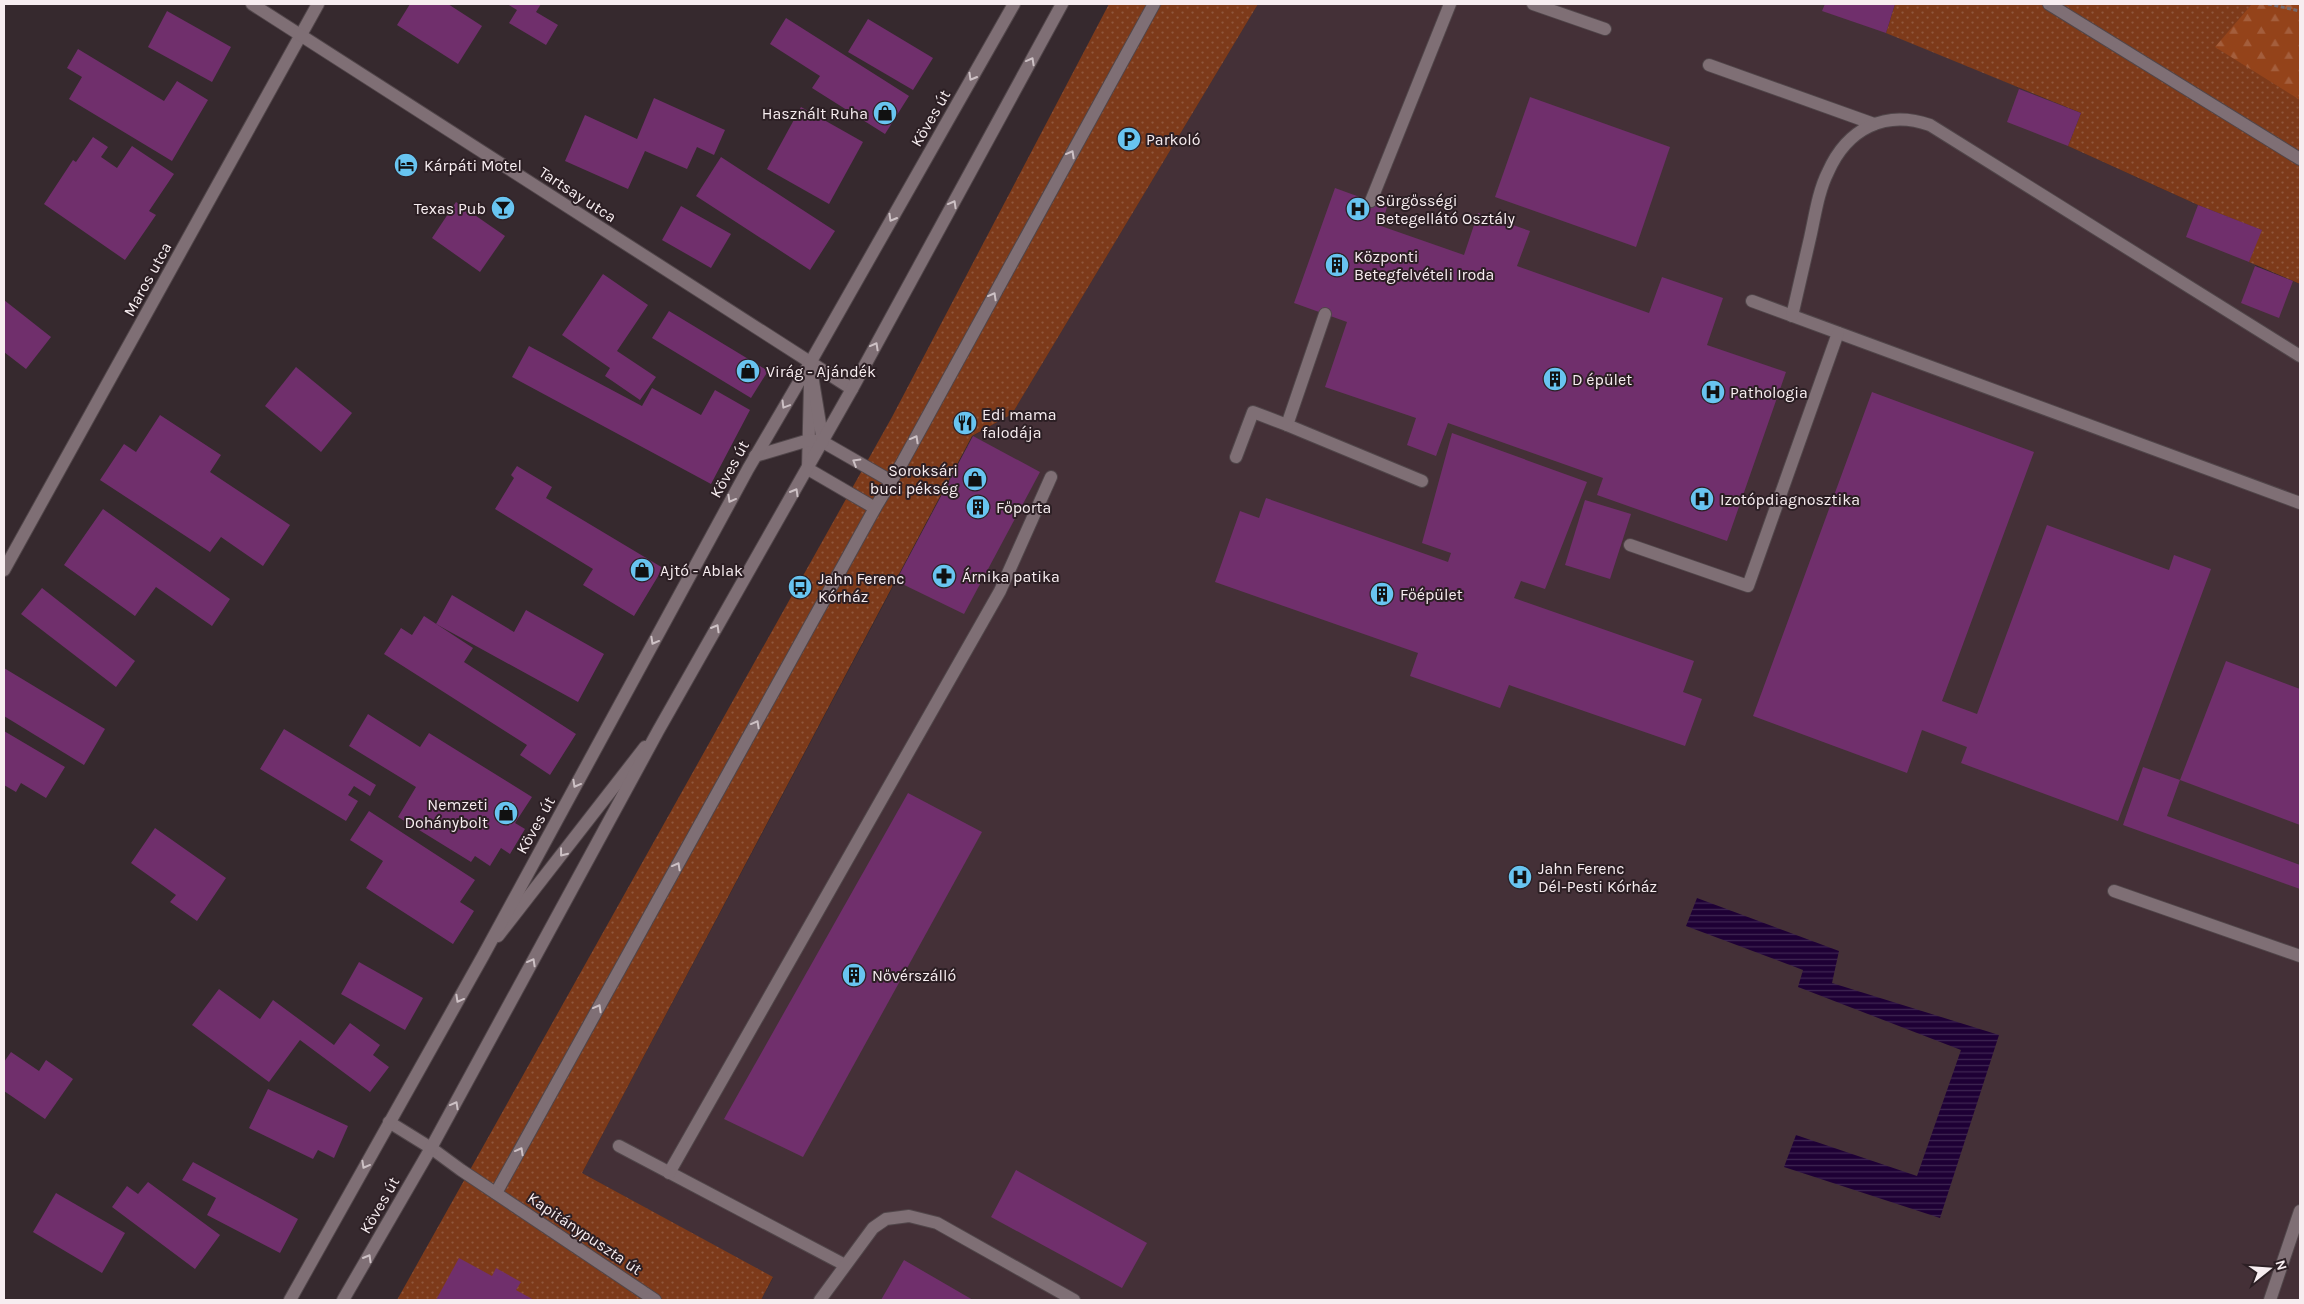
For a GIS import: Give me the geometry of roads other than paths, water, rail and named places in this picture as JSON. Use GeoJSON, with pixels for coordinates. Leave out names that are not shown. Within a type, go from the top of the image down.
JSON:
{"type":"FeatureCollection","features":[{"type":"Feature","properties":{"kind":"street","name":"Tartsay utca"},"geometry":{"type":"LineString","coordinates":[[252,4],[852,389]]}},
{"type":"Feature","properties":{"kind":"street","name":"Maros utca"},"geometry":{"type":"LineString","coordinates":[[4,570],[318,4]]}},
{"type":"Feature","properties":{"kind":"street","name":"Köves út"},"geometry":{"type":"LineString","coordinates":[[290,1300],[483,956],[755,456],[1014,4]]}},
{"type":"Feature","properties":{"kind":"street","name":"Köves út"},"geometry":{"type":"LineString","coordinates":[[343,1300],[431,1148],[658,731],[823,442],[1062,4]]}},
{"type":"Feature","properties":{"kind":"street"},"geometry":{"type":"LineString","coordinates":[[496,1193],[1154,4]]}},
{"type":"Feature","properties":{"kind":"street"},"geometry":{"type":"LineString","coordinates":[[1371,201],[1450,4]]}},
{"type":"Feature","properties":{"kind":"street"},"geometry":{"type":"LineString","coordinates":[[1533,4],[1605,29]]}},
{"type":"Feature","properties":{"kind":"street"},"geometry":{"type":"LineString","coordinates":[[2049,4],[2300,159]]}},
{"type":"Feature","properties":{"kind":"street"},"geometry":{"type":"LineString","coordinates":[[1709,65],[1874,124]]}},
{"type":"Feature","properties":{"kind":"street"},"geometry":{"type":"LineString","coordinates":[[1792,316],[1827,172],[1840,149],[1874,124],[1903,118],[1930,125],[2300,356]]}},
{"type":"Feature","properties":{"kind":"street"},"geometry":{"type":"LineString","coordinates":[[1752,301],[2300,503]]}},
{"type":"Feature","properties":{"kind":"street"},"geometry":{"type":"LineString","coordinates":[[1287,425],[1325,314]]}},
{"type":"Feature","properties":{"kind":"street"},"geometry":{"type":"LineString","coordinates":[[1630,545],[1748,586],[1838,333]]}},
{"type":"Feature","properties":{"kind":"street"},"geometry":{"type":"LineString","coordinates":[[810,363],[808,469],[875,508]]}},
{"type":"Feature","properties":{"kind":"street"},"geometry":{"type":"LineString","coordinates":[[810,363],[823,442]]}},
{"type":"Feature","properties":{"kind":"street"},"geometry":{"type":"LineString","coordinates":[[1236,457],[1253,412],[1422,481]]}},
{"type":"Feature","properties":{"kind":"street"},"geometry":{"type":"LineString","coordinates":[[755,456],[809,440],[823,442],[891,481]]}},
{"type":"Feature","properties":{"kind":"street"},"geometry":{"type":"LineString","coordinates":[[669,1173],[1000,591],[1051,478]]}},
{"type":"Feature","properties":{"kind":"street","name":"Köves út"},"geometry":{"type":"LineString","coordinates":[[483,956],[658,731]]}},
{"type":"Feature","properties":{"kind":"street"},"geometry":{"type":"LineString","coordinates":[[2114,891],[2300,956]]}},
{"type":"Feature","properties":{"kind":"street","name":"Kapitánypuszta út"},"geometry":{"type":"LineString","coordinates":[[389,1122],[431,1148],[655,1300]]}},
{"type":"Feature","properties":{"kind":"street"},"geometry":{"type":"LineString","coordinates":[[619,1146],[845,1265]]}},
{"type":"Feature","properties":{"kind":"street"},"geometry":{"type":"LineString","coordinates":[[2270,1300],[2300,1211]]}},
{"type":"Feature","properties":{"kind":"street"},"geometry":{"type":"LineString","coordinates":[[823,1299],[868,1234],[880,1222],[895,1216],[917,1217],[937,1222],[1074,1300]]}},
{"type":"Feature","properties":{"kind":"place","name":"Használt Ruha"},"geometry":{"type":"Point","coordinates":[885,113]}},
{"type":"Feature","properties":{"kind":"place","name":"Parkoló"},"geometry":{"type":"Point","coordinates":[1129,139]}},
{"type":"Feature","properties":{"kind":"place","name":"Kárpáti Motel"},"geometry":{"type":"Point","coordinates":[406,165]}},
{"type":"Feature","properties":{"kind":"place","name":"Texas Pub"},"geometry":{"type":"Point","coordinates":[503,208]}},
{"type":"Feature","properties":{"kind":"place","name":"Sürgősségi Betegellátó Osztály"},"geometry":{"type":"Point","coordinates":[1358,209]}},
{"type":"Feature","properties":{"kind":"place","name":"Központi Betegfelvételi Iroda"},"geometry":{"type":"Point","coordinates":[1337,265]}},
{"type":"Feature","properties":{"kind":"place","name":"Virág - Ajándék"},"geometry":{"type":"Point","coordinates":[748,371]}},
{"type":"Feature","properties":{"kind":"place","name":"D épület"},"geometry":{"type":"Point","coordinates":[1555,379]}},
{"type":"Feature","properties":{"kind":"place","name":"Pathologia"},"geometry":{"type":"Point","coordinates":[1713,392]}},
{"type":"Feature","properties":{"kind":"place","name":"Edi mama falodája"},"geometry":{"type":"Point","coordinates":[965,423]}},
{"type":"Feature","properties":{"kind":"place","name":"Soroksári buci pékség"},"geometry":{"type":"Point","coordinates":[975,479]}},
{"type":"Feature","properties":{"kind":"place","name":"Izotópdiagnosztika"},"geometry":{"type":"Point","coordinates":[1702,499]}},
{"type":"Feature","properties":{"kind":"place","name":"Főporta"},"geometry":{"type":"Point","coordinates":[978,507]}},
{"type":"Feature","properties":{"kind":"place","name":"Ajtó - Ablak"},"geometry":{"type":"Point","coordinates":[642,570]}},
{"type":"Feature","properties":{"kind":"place","name":"Árnika patika"},"geometry":{"type":"Point","coordinates":[944,576]}},
{"type":"Feature","properties":{"kind":"place","name":"Jahn Ferenc Kórház"},"geometry":{"type":"Point","coordinates":[800,587]}},
{"type":"Feature","properties":{"kind":"place","name":"Főépület"},"geometry":{"type":"Point","coordinates":[1382,594]}},
{"type":"Feature","properties":{"kind":"place","name":"Nemzeti Dohánybolt"},"geometry":{"type":"Point","coordinates":[506,813]}},
{"type":"Feature","properties":{"kind":"place","name":"Jahn Ferenc Dél-Pesti Kórház"},"geometry":{"type":"Point","coordinates":[1520,877]}},
{"type":"Feature","properties":{"kind":"place","name":"Nővérszálló"},"geometry":{"type":"Point","coordinates":[854,975]}}]}
